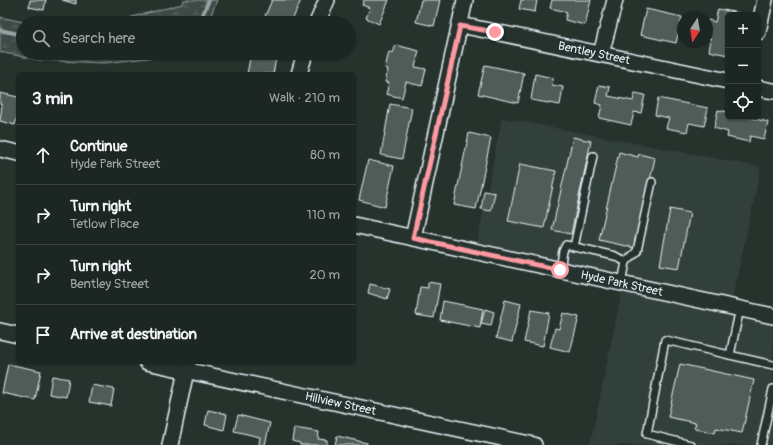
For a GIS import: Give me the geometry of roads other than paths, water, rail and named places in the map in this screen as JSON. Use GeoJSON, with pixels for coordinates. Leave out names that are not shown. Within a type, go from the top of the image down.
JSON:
{"type":"FeatureCollection","features":[{"type":"Feature","properties":{"kind":"street"},"geometry":{"type":"LineString","coordinates":[[320,16],[327,0]]}},
{"type":"Feature","properties":{"kind":"street"},"geometry":{"type":"LineString","coordinates":[[413,238],[466,0]]}},
{"type":"Feature","properties":{"kind":"street"},"geometry":{"type":"LineString","coordinates":[[601,54],[615,0]]}},
{"type":"Feature","properties":{"kind":"street"},"geometry":{"type":"LineString","coordinates":[[761,18],[765,0]]}},
{"type":"Feature","properties":{"kind":"street","name":"Bentley Street"},"geometry":{"type":"LineString","coordinates":[[460,26],[725,80]]}},
{"type":"Feature","properties":{"kind":"street"},"geometry":{"type":"LineString","coordinates":[[300,72],[303,60]]}},
{"type":"Feature","properties":{"kind":"street"},"geometry":{"type":"LineString","coordinates":[[761,89],[773,91]]}},
{"type":"Feature","properties":{"kind":"street"},"geometry":{"type":"LineString","coordinates":[[0,149],[16,153]]}},
{"type":"Feature","properties":{"kind":"street","name":"Hyde Park Street"},"geometry":{"type":"LineString","coordinates":[[356,225],[773,316]]}},
{"type":"Feature","properties":{"kind":"street"},"geometry":{"type":"LineString","coordinates":[[0,331],[16,335]]}},
{"type":"Feature","properties":{"kind":"street","name":"Hillview Street"},"geometry":{"type":"LineString","coordinates":[[167,364],[187,366],[534,445]]}},
{"type":"Feature","properties":{"kind":"street"},"geometry":{"type":"LineString","coordinates":[[170,445],[187,366]]}},
{"type":"Feature","properties":{"kind":"lane"},"geometry":{"type":"LineString","coordinates":[[574,247],[593,156]]}},
{"type":"Feature","properties":{"kind":"lane"},"geometry":{"type":"LineString","coordinates":[[622,283],[626,262],[637,251],[652,182]]}},
{"type":"Feature","properties":{"kind":"lane"},"geometry":{"type":"LineString","coordinates":[[560,270],[563,251],[566,245],[615,256],[626,262]]}},
{"type":"Feature","properties":{"kind":"lane"},"geometry":{"type":"LineString","coordinates":[[730,355],[740,308]]}},
{"type":"Feature","properties":{"kind":"lane"},"geometry":{"type":"LineString","coordinates":[[691,445],[646,434],[665,340],[773,365]]}},
{"type":"Feature","properties":{"kind":"lane"},"geometry":{"type":"LineString","coordinates":[[761,445],[773,389]]}},
{"type":"Feature","properties":{"kind":"waterway"},"geometry":{"type":"LineString","coordinates":[[202,16],[209,0]]}},
{"type":"Feature","properties":{"kind":"waterway"},"geometry":{"type":"LineString","coordinates":[[0,30],[16,33]]}}]}
